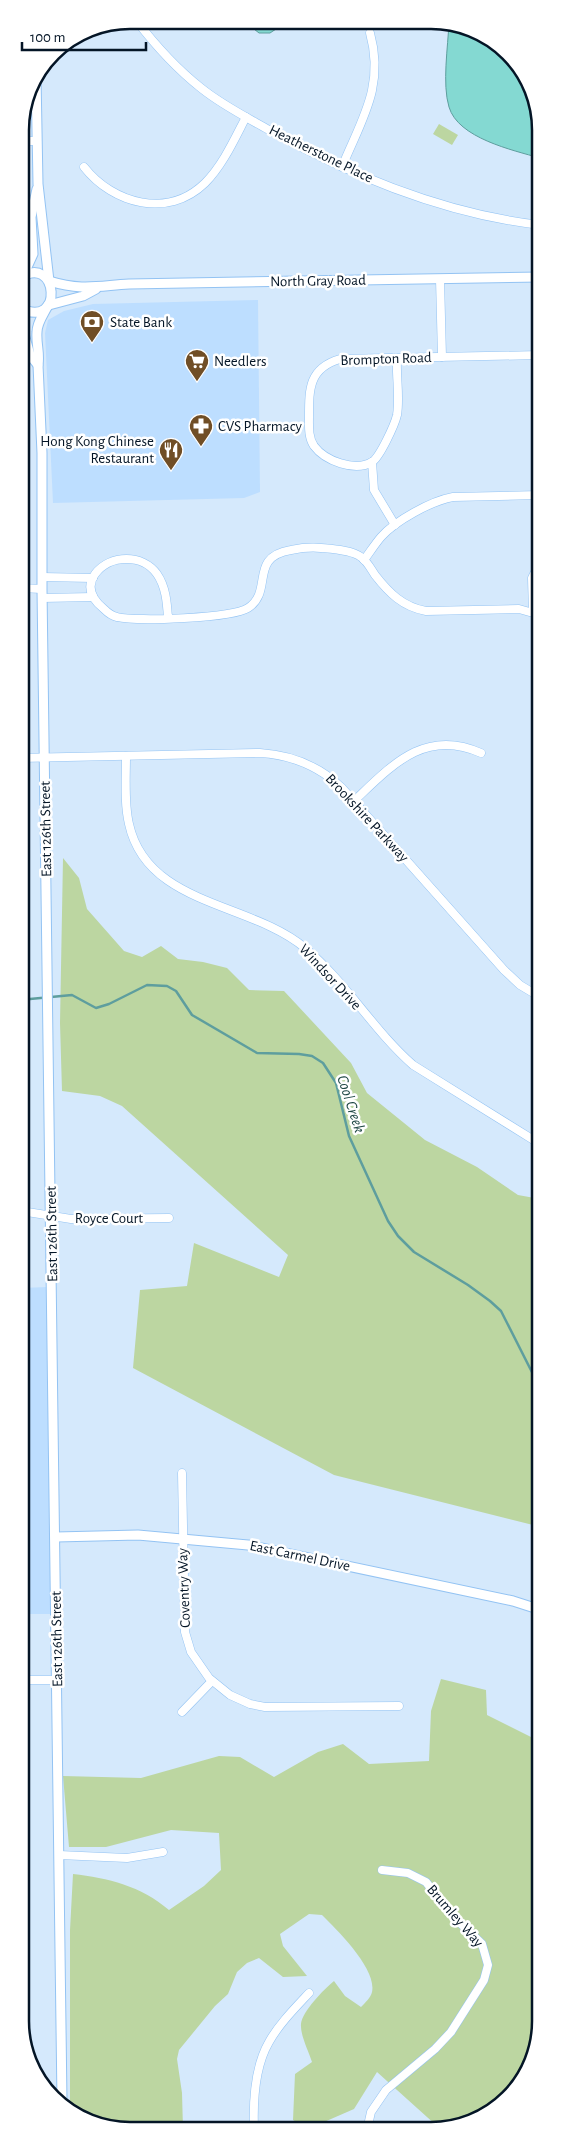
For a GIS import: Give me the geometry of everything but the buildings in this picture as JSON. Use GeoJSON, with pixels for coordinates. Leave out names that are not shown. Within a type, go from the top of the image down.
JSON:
{"type":"FeatureCollection","features":[{"type":"Feature","properties":{"kind":"street","name":"Heatherstone Place"},"geometry":{"type":"LineString","coordinates":[[144,29],[187,76],[223,104],[342,167],[440,203],[488,217],[532,224]]}},
{"type":"Feature","properties":{"kind":"street"},"geometry":{"type":"LineString","coordinates":[[342,167],[366,116],[372,96],[375,58],[370,33]]}},
{"type":"Feature","properties":{"kind":"street"},"geometry":{"type":"LineString","coordinates":[[36,91],[38,184],[49,281],[53,295],[48,305]]}},
{"type":"Feature","properties":{"kind":"street"},"geometry":{"type":"LineString","coordinates":[[84,167],[106,190],[130,201],[141,204],[168,203],[193,193],[206,182],[217,168],[246,117]]}},
{"type":"Feature","properties":{"kind":"street"},"geometry":{"type":"LineString","coordinates":[[29,141],[37,141]]}},
{"type":"Feature","properties":{"kind":"street"},"geometry":{"type":"LineString","coordinates":[[29,262],[33,254],[32,210],[38,184]]}},
{"type":"Feature","properties":{"kind":"street","name":"North Gray Road"},"geometry":{"type":"LineString","coordinates":[[29,275],[37,273],[49,281],[69,287],[96,289],[130,284],[532,277]]}},
{"type":"Feature","properties":{"kind":"street"},"geometry":{"type":"LineString","coordinates":[[440,279],[442,357]]}},
{"type":"Feature","properties":{"kind":"street","name":"North Gray Road"},"geometry":{"type":"LineString","coordinates":[[29,310],[35,312],[48,305],[83,296],[96,289]]}},
{"type":"Feature","properties":{"kind":"street","name":"East 126th Street"},"geometry":{"type":"LineString","coordinates":[[48,305],[38,326],[40,352],[38,365],[42,453],[42,594],[46,758],[62,2096]]}},
{"type":"Feature","properties":{"kind":"street","name":"East 126th Street"},"geometry":{"type":"LineString","coordinates":[[29,352],[38,365]]}},
{"type":"Feature","properties":{"kind":"street","name":"Brompton Road"},"geometry":{"type":"LineString","coordinates":[[372,462],[365,464],[330,461],[313,444],[309,432],[308,391],[311,382],[320,370],[332,362],[397,358],[532,355]]}},
{"type":"Feature","properties":{"kind":"street"},"geometry":{"type":"LineString","coordinates":[[394,525],[374,490],[372,462],[376,458],[396,418],[397,358]]}},
{"type":"Feature","properties":{"kind":"street"},"geometry":{"type":"LineString","coordinates":[[364,560],[394,525],[448,498],[532,495]]}},
{"type":"Feature","properties":{"kind":"street"},"geometry":{"type":"LineString","coordinates":[[168,618],[167,598],[161,582],[156,573],[138,560],[112,561],[96,573],[93,578],[90,588],[93,597],[116,617],[168,618],[229,615],[248,608],[255,602],[269,559],[275,554],[283,551],[321,548],[358,555],[396,598],[415,609],[426,611],[520,609],[532,613]]}},
{"type":"Feature","properties":{"kind":"street"},"geometry":{"type":"LineString","coordinates":[[42,577],[93,578]]}},
{"type":"Feature","properties":{"kind":"street"},"geometry":{"type":"LineString","coordinates":[[29,590],[42,594],[93,597]]}},
{"type":"Feature","properties":{"kind":"street"},"geometry":{"type":"LineString","coordinates":[[354,801],[401,759],[420,748],[454,744],[481,753]]}},
{"type":"Feature","properties":{"kind":"street","name":"Brookshire Parkway"},"geometry":{"type":"LineString","coordinates":[[29,758],[260,753],[285,756],[312,765],[324,773],[354,801],[504,970],[520,985],[532,992]]}},
{"type":"Feature","properties":{"kind":"street","name":"Windsor Drive"},"geometry":{"type":"LineString","coordinates":[[126,756],[129,824],[142,855],[156,872],[180,889],[266,924],[290,936],[315,958],[409,1061],[532,1139]]}},
{"type":"Feature","properties":{"kind":"street","name":"Royce Court"},"geometry":{"type":"LineString","coordinates":[[29,1212],[71,1218],[169,1218]]}},
{"type":"Feature","properties":{"kind":"street","name":"Coventry Way"},"geometry":{"type":"LineString","coordinates":[[182,1473],[185,1632],[198,1665],[212,1681],[239,1700],[265,1707],[399,1706]]}},
{"type":"Feature","properties":{"kind":"street","name":"East Carmel Drive"},"geometry":{"type":"LineString","coordinates":[[56,1537],[138,1535],[248,1545],[513,1601],[532,1607]]}},
{"type":"Feature","properties":{"kind":"street"},"geometry":{"type":"LineString","coordinates":[[29,1680],[57,1680]]}},
{"type":"Feature","properties":{"kind":"street"},"geometry":{"type":"LineString","coordinates":[[182,1712],[212,1681]]}},
{"type":"Feature","properties":{"kind":"street"},"geometry":{"type":"LineString","coordinates":[[59,1855],[128,1858],[163,1852]]}},
{"type":"Feature","properties":{"kind":"street","name":"Brumley Way"},"geometry":{"type":"LineString","coordinates":[[369,2122],[371,2112],[386,2090],[435,2049],[451,2032],[484,1980],[488,1965],[482,1944],[452,1915],[426,1882],[408,1873],[382,1870]]}},
{"type":"Feature","properties":{"kind":"street"},"geometry":{"type":"LineString","coordinates":[[254,2122],[260,2064],[264,2052],[276,2032],[309,1993]]}},
{"type":"Feature","properties":{"kind":"shaded area"},"geometry":{"type":"Polygon","coordinates":[[[254,29],[276,29],[270,33],[259,33],[254,29]]]}},
{"type":"Feature","properties":{"kind":"shaded area"},"geometry":{"type":"Polygon","coordinates":[[[448,31],[470,36],[482,42],[503,58],[519,79],[527,97],[531,116],[532,156],[501,147],[474,135],[454,118],[447,98],[446,65],[448,31]]]}},
{"type":"Feature","properties":{"kind":"shaded area"},"geometry":{"type":"Polygon","coordinates":[[[439,124],[458,135],[452,145],[433,134],[439,124]]]}},
{"type":"Feature","properties":{"kind":"shaded area"},"geometry":{"type":"Polygon","coordinates":[[[258,300],[260,492],[244,498],[53,503],[45,333],[48,320],[64,311],[93,304],[258,300]]]}},
{"type":"Feature","properties":{"kind":"shaded area"},"geometry":{"type":"Polygon","coordinates":[[[63,858],[79,878],[87,909],[124,951],[142,957],[161,946],[178,959],[203,962],[227,968],[249,990],[284,991],[351,1063],[367,1093],[425,1140],[477,1167],[518,1195],[532,1198],[532,1525],[334,1475],[133,1368],[140,1290],[187,1286],[194,1243],[279,1277],[288,1255],[122,1106],[100,1096],[62,1091],[60,1023],[63,858]]]}},
{"type":"Feature","properties":{"kind":"shaded area"},"geometry":{"type":"Polygon","coordinates":[[[48,1287],[51,1614],[29,1614],[29,1288],[48,1287]]]}},
{"type":"Feature","properties":{"kind":"shaded area"},"geometry":{"type":"Polygon","coordinates":[[[441,1679],[486,1690],[487,1715],[532,1738],[532,2028],[525,2060],[507,2088],[493,2101],[470,2115],[458,2119],[433,2122],[377,2072],[354,2109],[324,2122],[296,2122],[293,2120],[295,2074],[312,2062],[301,2028],[305,2013],[319,1995],[334,1981],[345,1996],[361,2007],[372,1992],[369,1973],[355,1951],[322,1915],[309,1914],[280,1934],[283,1946],[307,1976],[283,1977],[259,1958],[247,1963],[237,1972],[228,1994],[215,2006],[179,2050],[177,2059],[182,2093],[183,2122],[129,2122],[103,2119],[79,2109],[70,2102],[70,1930],[73,1874],[124,1884],[147,1895],[169,1910],[204,1886],[221,1870],[219,1833],[171,1830],[106,1847],[69,1847],[63,1776],[141,1778],[219,1756],[240,1757],[274,1777],[318,1752],[343,1744],[369,1764],[429,1761],[431,1711],[441,1679]]]}},
{"type":"Feature","properties":{"kind":"waterway","name":"Cool Creek"},"geometry":{"type":"LineString","coordinates":[[29,1000],[72,995],[96,1008],[109,1004],[147,985],[167,986],[176,991],[192,1015],[257,1053],[299,1054],[312,1056],[323,1063],[336,1083],[349,1136],[388,1221],[398,1236],[414,1252],[468,1285],[501,1311],[532,1372]]}},
{"type":"Feature","properties":{"kind":"place","name":"State Bank"},"geometry":{"type":"Point","coordinates":[92,343]}},
{"type":"Feature","properties":{"kind":"place","name":"Needlers"},"geometry":{"type":"Point","coordinates":[197,382]}},
{"type":"Feature","properties":{"kind":"place","name":"CVS Pharmacy"},"geometry":{"type":"Point","coordinates":[201,447]}},
{"type":"Feature","properties":{"kind":"place","name":"Hong Kong Chinese Restaurant"},"geometry":{"type":"Point","coordinates":[171,471]}}]}
